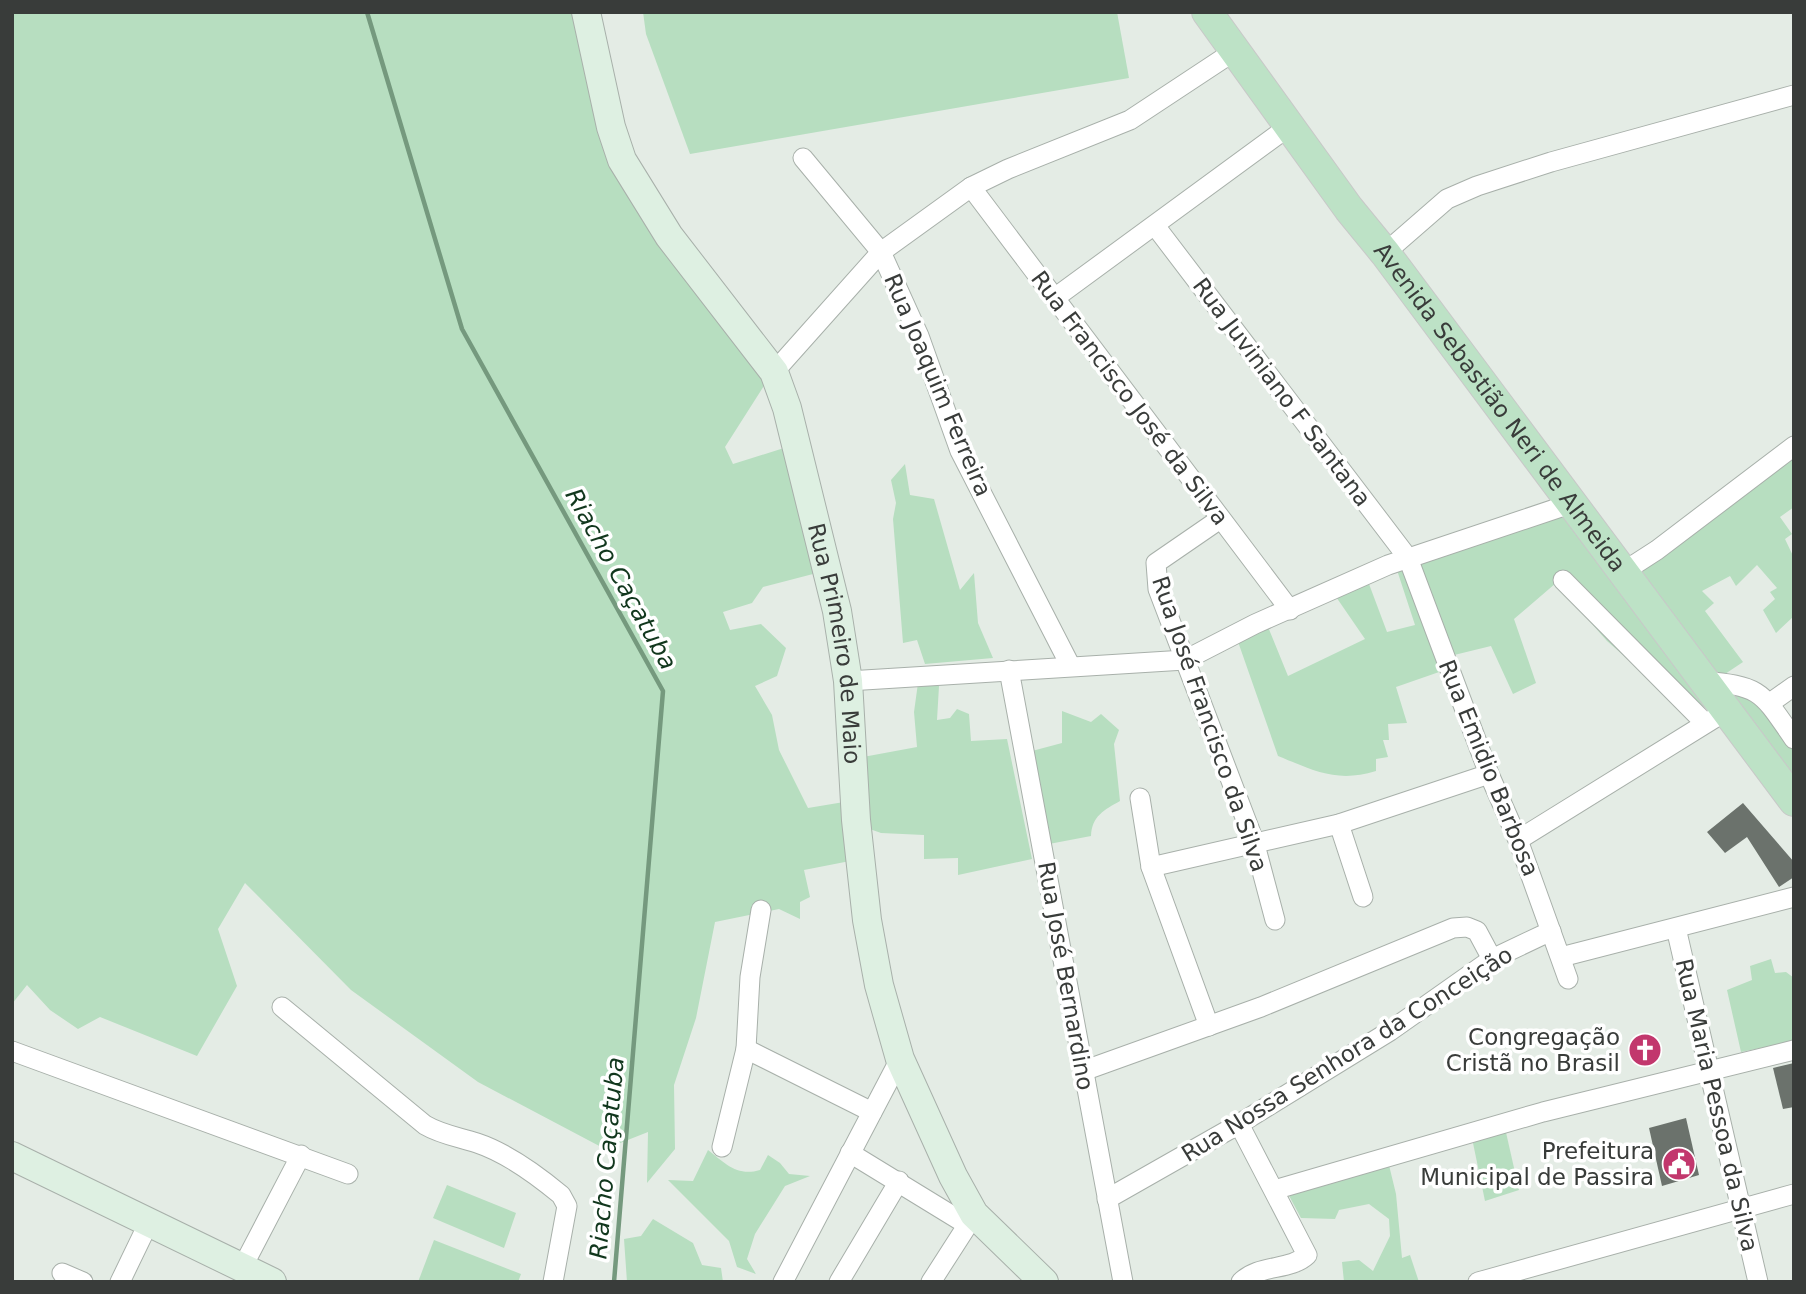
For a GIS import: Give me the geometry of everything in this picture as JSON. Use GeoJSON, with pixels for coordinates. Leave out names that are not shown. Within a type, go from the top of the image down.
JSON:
{"type":"FeatureCollection","features":[{"type":"Feature","properties":{"kind":"main road","name":"Avenida Sebastião Neri de Almeida"},"geometry":{"type":"LineString","coordinates":[[1207,12],[1288,127],[1385,253],[1702,681],[1716,717],[1794,802]]}},
{"type":"Feature","properties":{"kind":"street","name":"Rua Primeiro de Maio"},"geometry":{"type":"LineString","coordinates":[[586,12],[611,127],[622,160],[669,236],[774,372],[787,408],[820,541],[848,681],[856,820],[867,920],[879,985],[901,1059],[970,1219],[1044,1282]]}},
{"type":"Feature","properties":{"kind":"street"},"geometry":{"type":"LineString","coordinates":[[774,372],[881,252],[971,187],[1008,169],[1129,120],[1233,52]]}},
{"type":"Feature","properties":{"kind":"street"},"geometry":{"type":"LineString","coordinates":[[1385,253],[1447,199],[1477,186],[1551,162],[1794,95]]}},
{"type":"Feature","properties":{"kind":"street"},"geometry":{"type":"LineString","coordinates":[[1056,297],[1156,227],[1288,127]]}},
{"type":"Feature","properties":{"kind":"street","name":"Rua Joaquim Ferreira"},"geometry":{"type":"LineString","coordinates":[[803,158],[881,252],[919,336],[960,451],[1070,665]]}},
{"type":"Feature","properties":{"kind":"street","name":"Rua Francisco José da Silva"},"geometry":{"type":"LineString","coordinates":[[971,187],[1290,610]]}},
{"type":"Feature","properties":{"kind":"street","name":"Rua Juviniano F Santana"},"geometry":{"type":"LineString","coordinates":[[1156,227],[1408,558]]}},
{"type":"Feature","properties":{"kind":"street"},"geometry":{"type":"LineString","coordinates":[[1622,572],[1657,550],[1794,446]]}},
{"type":"Feature","properties":{"kind":"street"},"geometry":{"type":"LineString","coordinates":[[848,681],[1070,665],[1185,660],[1408,558],[1570,503]]}},
{"type":"Feature","properties":{"kind":"street","name":"Rua José Francisco da Silva"},"geometry":{"type":"LineString","coordinates":[[1220,519],[1160,559],[1155,567],[1158,589],[1254,841],[1275,920]]}},
{"type":"Feature","properties":{"kind":"street","name":"Rua Emidio Barbosa"},"geometry":{"type":"LineString","coordinates":[[1408,558],[1489,774],[1518,840],[1568,979]]}},
{"type":"Feature","properties":{"kind":"street"},"geometry":{"type":"LineString","coordinates":[[1518,840],[1716,717],[1563,580]]}},
{"type":"Feature","properties":{"kind":"street","name":"Rua José Bernardino"},"geometry":{"type":"LineString","coordinates":[[1009,670],[1123,1282]]}},
{"type":"Feature","properties":{"kind":"street"},"geometry":{"type":"LineString","coordinates":[[1702,681],[1750,687],[1770,704],[1794,739]]}},
{"type":"Feature","properties":{"kind":"street"},"geometry":{"type":"LineString","coordinates":[[1770,704],[1794,686]]}},
{"type":"Feature","properties":{"kind":"street"},"geometry":{"type":"LineString","coordinates":[[1151,867],[1254,841],[1339,824],[1489,774]]}},
{"type":"Feature","properties":{"kind":"street"},"geometry":{"type":"LineString","coordinates":[[1140,799],[1151,867],[1209,1026]]}},
{"type":"Feature","properties":{"kind":"street"},"geometry":{"type":"LineString","coordinates":[[1339,824],[1363,897]]}},
{"type":"Feature","properties":{"kind":"street"},"geometry":{"type":"LineString","coordinates":[[1561,957],[1794,897]]}},
{"type":"Feature","properties":{"kind":"street"},"geometry":{"type":"LineString","coordinates":[[722,1147],[746,1049],[750,977],[761,910]]}},
{"type":"Feature","properties":{"kind":"street"},"geometry":{"type":"LineString","coordinates":[[1083,1071],[1209,1026],[1453,928],[1466,927],[1477,931],[1492,959]]}},
{"type":"Feature","properties":{"kind":"street","name":"Rua Maria Pessoa da Silva"},"geometry":{"type":"LineString","coordinates":[[1676,928],[1758,1282]]}},
{"type":"Feature","properties":{"kind":"street","name":"Rua Nossa Senhora da Conceição"},"geometry":{"type":"LineString","coordinates":[[1107,1199],[1239,1124],[1390,1031],[1492,959],[1551,931]]}},
{"type":"Feature","properties":{"kind":"street"},"geometry":{"type":"LineString","coordinates":[[282,1007],[425,1125],[443,1135],[478,1143],[497,1152],[561,1195],[567,1206],[552,1282]]}},
{"type":"Feature","properties":{"kind":"street"},"geometry":{"type":"LineString","coordinates":[[746,1049],[872,1112]]}},
{"type":"Feature","properties":{"kind":"street"},"geometry":{"type":"LineString","coordinates":[[1274,1190],[1543,1112],[1794,1050]]}},
{"type":"Feature","properties":{"kind":"street"},"geometry":{"type":"LineString","coordinates":[[12,1051],[348,1174]]}},
{"type":"Feature","properties":{"kind":"street"},"geometry":{"type":"LineString","coordinates":[[783,1282],[901,1059]]}},
{"type":"Feature","properties":{"kind":"street"},"geometry":{"type":"LineString","coordinates":[[1239,1124],[1306,1251],[1305,1258],[1257,1270],[1241,1282]]}},
{"type":"Feature","properties":{"kind":"street"},"geometry":{"type":"LineString","coordinates":[[850,1153],[970,1219],[931,1282]]}},
{"type":"Feature","properties":{"kind":"street"},"geometry":{"type":"LineString","coordinates":[[242,1268],[301,1155]]}},
{"type":"Feature","properties":{"kind":"street"},"geometry":{"type":"LineString","coordinates":[[12,1156],[272,1282]]}},
{"type":"Feature","properties":{"kind":"street"},"geometry":{"type":"LineString","coordinates":[[839,1282],[899,1181]]}},
{"type":"Feature","properties":{"kind":"street"},"geometry":{"type":"LineString","coordinates":[[1478,1282],[1794,1194]]}},
{"type":"Feature","properties":{"kind":"street"},"geometry":{"type":"LineString","coordinates":[[120,1282],[148,1224]]}},
{"type":"Feature","properties":{"kind":"street"},"geometry":{"type":"LineString","coordinates":[[62,1273],[83,1282]]}},
{"type":"Feature","properties":{"kind":"green space"},"geometry":{"type":"Polygon","coordinates":[[[12,12],[584,12],[614,152],[774,370],[725,447],[733,464],[784,448],[813,574],[763,587],[752,603],[723,612],[730,630],[761,624],[786,648],[777,676],[755,686],[772,715],[779,750],[808,808],[844,802],[850,861],[804,870],[810,897],[800,902],[800,919],[779,909],[715,922],[696,1018],[674,1085],[675,1149],[647,1183],[648,1132],[605,1149],[478,1082],[351,990],[245,883],[218,929],[237,986],[197,1056],[100,1017],[78,1029],[50,1010],[27,985],[12,1004],[12,12]]]}},
{"type":"Feature","properties":{"kind":"green space"},"geometry":{"type":"Polygon","coordinates":[[[643,12],[1117,12],[1129,78],[690,154],[646,34],[643,12]]]}},
{"type":"Feature","properties":{"kind":"green space"},"geometry":{"type":"Polygon","coordinates":[[[1788,450],[1794,461],[1794,507],[1780,517],[1792,534],[1785,539],[1794,558],[1794,616],[1776,633],[1763,610],[1775,599],[1770,592],[1777,588],[1757,565],[1736,586],[1730,576],[1702,591],[1714,603],[1705,611],[1743,662],[1719,678],[1632,566],[1788,450]]]}},
{"type":"Feature","properties":{"kind":"green space"},"geometry":{"type":"Polygon","coordinates":[[[905,464],[910,495],[934,499],[960,590],[974,573],[978,623],[993,658],[925,664],[917,640],[903,643],[893,519],[896,503],[891,480],[905,464]]]}},
{"type":"Feature","properties":{"kind":"green space"},"geometry":{"type":"Polygon","coordinates":[[[1564,499],[1721,710],[1700,722],[1607,641],[1556,583],[1514,619],[1536,683],[1513,694],[1491,646],[1446,657],[1442,671],[1396,687],[1407,723],[1388,724],[1389,740],[1383,740],[1388,757],[1376,759],[1376,771],[1349,776],[1326,774],[1278,756],[1236,636],[1266,622],[1288,676],[1365,639],[1332,591],[1366,576],[1387,632],[1415,625],[1395,564],[1564,499]]]}},
{"type":"Feature","properties":{"kind":"green space"},"geometry":{"type":"Polygon","coordinates":[[[918,683],[939,686],[937,720],[950,718],[957,709],[969,714],[971,741],[1007,739],[1032,859],[958,875],[958,858],[924,859],[924,835],[881,833],[867,828],[863,757],[917,747],[914,712],[918,683]]]}},
{"type":"Feature","properties":{"kind":"green space"},"geometry":{"type":"Polygon","coordinates":[[[1741,686],[1794,744],[1794,781],[1731,693],[1741,686]]]}},
{"type":"Feature","properties":{"kind":"green space"},"geometry":{"type":"Polygon","coordinates":[[[1062,711],[1091,722],[1101,714],[1119,730],[1114,744],[1120,801],[1096,819],[1091,836],[1049,844],[1032,751],[1062,743],[1062,711]]]}},
{"type":"Feature","properties":{"kind":"green space"},"geometry":{"type":"Polygon","coordinates":[[[1771,959],[1775,973],[1786,972],[1794,978],[1794,1041],[1741,1052],[1727,990],[1752,980],[1750,966],[1771,959]]]}},
{"type":"Feature","properties":{"kind":"green space"},"geometry":{"type":"Polygon","coordinates":[[[1505,1128],[1519,1190],[1485,1201],[1473,1143],[1505,1128]]]}},
{"type":"Feature","properties":{"kind":"green space"},"geometry":{"type":"Polygon","coordinates":[[[708,1150],[726,1164],[745,1172],[760,1170],[768,1155],[780,1163],[789,1174],[810,1176],[785,1186],[755,1234],[747,1259],[756,1274],[737,1267],[729,1241],[668,1180],[693,1181],[708,1150]]]}},
{"type":"Feature","properties":{"kind":"green space"},"geometry":{"type":"Polygon","coordinates":[[[1388,1161],[1396,1194],[1402,1258],[1410,1255],[1419,1282],[1344,1282],[1342,1262],[1359,1260],[1373,1271],[1390,1236],[1389,1219],[1369,1204],[1339,1210],[1335,1219],[1301,1218],[1286,1190],[1388,1161]]]}},
{"type":"Feature","properties":{"kind":"green space"},"geometry":{"type":"Polygon","coordinates":[[[447,1185],[516,1213],[504,1248],[433,1218],[447,1185]]]}},
{"type":"Feature","properties":{"kind":"green space"},"geometry":{"type":"Polygon","coordinates":[[[653,1219],[693,1243],[702,1265],[721,1268],[723,1282],[627,1282],[624,1239],[641,1236],[653,1219]]]}},
{"type":"Feature","properties":{"kind":"green space"},"geometry":{"type":"Polygon","coordinates":[[[434,1240],[521,1274],[518,1282],[418,1282],[434,1240]]]}},
{"type":"Feature","properties":{"kind":"building"},"geometry":{"type":"Polygon","coordinates":[[[1743,803],[1794,862],[1794,877],[1779,887],[1747,837],[1725,853],[1707,832],[1743,803]]]}},
{"type":"Feature","properties":{"kind":"building"},"geometry":{"type":"Polygon","coordinates":[[[1794,1063],[1794,1107],[1783,1109],[1773,1068],[1794,1063]]]}},
{"type":"Feature","properties":{"kind":"building"},"geometry":{"type":"Polygon","coordinates":[[[1686,1118],[1699,1175],[1662,1186],[1649,1128],[1686,1118]]]}},
{"type":"Feature","properties":{"kind":"waterway","name":"Riacho Caçatuba"},"geometry":{"type":"LineString","coordinates":[[367,12],[462,329],[663,691],[614,1282]]}},
{"type":"Feature","properties":{"kind":"place","name":"Congregação Cristã no Brasil"},"geometry":{"type":"Point","coordinates":[1645,1050]}},
{"type":"Feature","properties":{"kind":"place","name":"Prefeitura Municipal de Passira"},"geometry":{"type":"Point","coordinates":[1679,1164]}}]}
